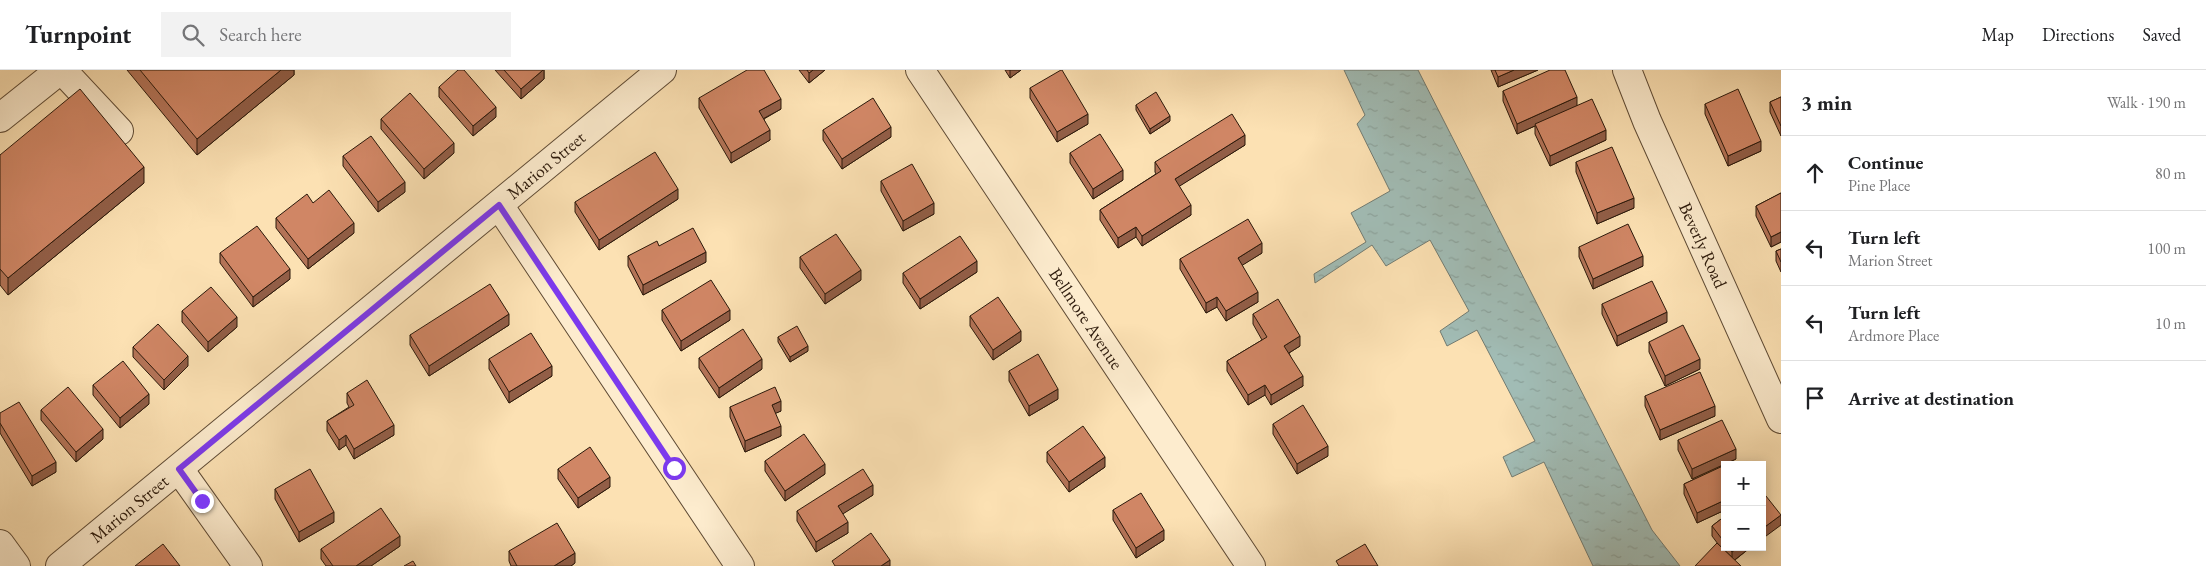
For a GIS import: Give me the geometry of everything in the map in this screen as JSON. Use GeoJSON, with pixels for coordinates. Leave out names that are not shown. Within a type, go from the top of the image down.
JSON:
{"type":"FeatureCollection","features":[{"type":"Feature","properties":{"kind":"street"},"geometry":{"type":"LineString","coordinates":[[0,118],[61,70],[119,131]]}},
{"type":"Feature","properties":{"kind":"street","name":"Marion Street"},"geometry":{"type":"LineString","coordinates":[[60,566],[662,70]]}},
{"type":"Feature","properties":{"kind":"street","name":"Bellmore Avenue"},"geometry":{"type":"LineString","coordinates":[[920,70],[1252,566]]}},
{"type":"Feature","properties":{"kind":"street","name":"Beverly Road"},"geometry":{"type":"LineString","coordinates":[[1627,70],[1647,121],[1781,419]]}},
{"type":"Feature","properties":{"kind":"street"},"geometry":{"type":"LineString","coordinates":[[499,205],[740,566]]}},
{"type":"Feature","properties":{"kind":"street"},"geometry":{"type":"LineString","coordinates":[[179,469],[248,566]]}},
{"type":"Feature","properties":{"kind":"street"},"geometry":{"type":"LineString","coordinates":[[0,544],[16,566]]}},
{"type":"Feature","properties":{"kind":"water"},"geometry":{"type":"Polygon","coordinates":[[[1344,70],[1418,70],[1652,530],[1680,566],[1593,566],[1544,462],[1512,477],[1503,457],[1535,441],[1477,330],[1447,346],[1440,331],[1469,311],[1430,240],[1386,266],[1372,245],[1315,283],[1314,274],[1366,242],[1351,213],[1390,191],[1357,124],[1365,115],[1344,70]]]}},
{"type":"Feature","properties":{"kind":"building"},"geometry":{"type":"Polygon","coordinates":[[[140,70],[281,70],[197,139],[140,70]]]}},
{"type":"Feature","properties":{"kind":"building"},"geometry":{"type":"Polygon","coordinates":[[[458,70],[464,70],[496,107],[473,126],[439,87],[458,70]]]}},
{"type":"Feature","properties":{"kind":"building"},"geometry":{"type":"Polygon","coordinates":[[[504,70],[543,70],[521,89],[504,70]]]}},
{"type":"Feature","properties":{"kind":"building"},"geometry":{"type":"Polygon","coordinates":[[[747,70],[764,70],[781,99],[759,111],[770,130],[731,153],[699,98],[747,70]]]}},
{"type":"Feature","properties":{"kind":"building"},"geometry":{"type":"Polygon","coordinates":[[[1061,70],[1088,114],[1057,132],[1030,88],[1061,70]]]}},
{"type":"Feature","properties":{"kind":"building"},"geometry":{"type":"Polygon","coordinates":[[[1495,70],[1514,70],[1498,77],[1495,70]]]}},
{"type":"Feature","properties":{"kind":"building"},"geometry":{"type":"Polygon","coordinates":[[[1550,70],[1565,70],[1577,97],[1517,124],[1503,91],[1550,70]]]}},
{"type":"Feature","properties":{"kind":"building"},"geometry":{"type":"Polygon","coordinates":[[[80,89],[144,167],[8,278],[0,269],[0,155],[80,89]]]}},
{"type":"Feature","properties":{"kind":"building"},"geometry":{"type":"Polygon","coordinates":[[[1738,89],[1761,141],[1728,156],[1705,104],[1738,89]]]}},
{"type":"Feature","properties":{"kind":"building"},"geometry":{"type":"Polygon","coordinates":[[[1156,92],[1170,116],[1150,129],[1136,105],[1156,92]]]}},
{"type":"Feature","properties":{"kind":"building"},"geometry":{"type":"Polygon","coordinates":[[[410,93],[454,143],[424,169],[381,119],[410,93]]]}},
{"type":"Feature","properties":{"kind":"building"},"geometry":{"type":"Polygon","coordinates":[[[1781,97],[1781,126],[1770,102],[1781,97]]]}},
{"type":"Feature","properties":{"kind":"building"},"geometry":{"type":"Polygon","coordinates":[[[873,98],[891,127],[842,159],[823,130],[873,98]]]}},
{"type":"Feature","properties":{"kind":"building"},"geometry":{"type":"Polygon","coordinates":[[[1592,99],[1606,130],[1550,156],[1535,124],[1592,99]]]}},
{"type":"Feature","properties":{"kind":"building"},"geometry":{"type":"Polygon","coordinates":[[[1232,114],[1245,135],[1175,179],[1191,205],[1142,236],[1136,227],[1118,238],[1100,210],[1161,171],[1155,162],[1232,114]]]}},
{"type":"Feature","properties":{"kind":"building"},"geometry":{"type":"Polygon","coordinates":[[[1100,134],[1123,170],[1093,189],[1070,153],[1100,134]]]}},
{"type":"Feature","properties":{"kind":"building"},"geometry":{"type":"Polygon","coordinates":[[[371,136],[405,182],[378,202],[343,156],[371,136]]]}},
{"type":"Feature","properties":{"kind":"building"},"geometry":{"type":"Polygon","coordinates":[[[1612,147],[1634,198],[1597,213],[1576,162],[1612,147]]]}},
{"type":"Feature","properties":{"kind":"building"},"geometry":{"type":"Polygon","coordinates":[[[655,152],[678,189],[599,240],[575,202],[655,152]]]}},
{"type":"Feature","properties":{"kind":"building"},"geometry":{"type":"Polygon","coordinates":[[[912,164],[934,203],[903,221],[881,181],[912,164]]]}},
{"type":"Feature","properties":{"kind":"building"},"geometry":{"type":"Polygon","coordinates":[[[329,190],[354,223],[308,259],[276,218],[307,194],[313,203],[329,190]]]}},
{"type":"Feature","properties":{"kind":"building"},"geometry":{"type":"Polygon","coordinates":[[[1781,193],[1781,232],[1771,237],[1756,206],[1781,193]]]}},
{"type":"Feature","properties":{"kind":"building"},"geometry":{"type":"Polygon","coordinates":[[[1248,219],[1262,243],[1238,258],[1258,292],[1226,311],[1217,297],[1206,303],[1180,259],[1248,219]]]}},
{"type":"Feature","properties":{"kind":"building"},"geometry":{"type":"Polygon","coordinates":[[[1628,224],[1643,256],[1593,279],[1579,247],[1628,224]]]}},
{"type":"Feature","properties":{"kind":"building"},"geometry":{"type":"Polygon","coordinates":[[[257,226],[290,269],[253,297],[220,253],[257,226]]]}},
{"type":"Feature","properties":{"kind":"building"},"geometry":{"type":"Polygon","coordinates":[[[693,228],[706,252],[643,285],[628,256],[657,241],[659,246],[693,228]]]}},
{"type":"Feature","properties":{"kind":"building"},"geometry":{"type":"Polygon","coordinates":[[[836,234],[861,270],[825,294],[800,257],[836,234]]]}},
{"type":"Feature","properties":{"kind":"building"},"geometry":{"type":"Polygon","coordinates":[[[960,236],[977,261],[920,299],[903,273],[960,236]]]}},
{"type":"Feature","properties":{"kind":"building"},"geometry":{"type":"Polygon","coordinates":[[[1781,249],[1781,262],[1776,251],[1781,249]]]}},
{"type":"Feature","properties":{"kind":"building"},"geometry":{"type":"Polygon","coordinates":[[[711,280],[730,310],[681,341],[662,310],[711,280]]]}},
{"type":"Feature","properties":{"kind":"building"},"geometry":{"type":"Polygon","coordinates":[[[1652,281],[1667,312],[1617,336],[1602,304],[1652,281]]]}},
{"type":"Feature","properties":{"kind":"building"},"geometry":{"type":"Polygon","coordinates":[[[490,284],[509,314],[429,366],[410,335],[490,284]]]}},
{"type":"Feature","properties":{"kind":"building"},"geometry":{"type":"Polygon","coordinates":[[[211,287],[237,317],[208,342],[182,311],[211,287]]]}},
{"type":"Feature","properties":{"kind":"building"},"geometry":{"type":"Polygon","coordinates":[[[998,297],[1021,331],[993,350],[970,316],[998,297]]]}},
{"type":"Feature","properties":{"kind":"building"},"geometry":{"type":"Polygon","coordinates":[[[1278,299],[1300,336],[1284,346],[1303,376],[1271,395],[1265,385],[1248,395],[1227,361],[1267,337],[1253,314],[1278,299]]]}},
{"type":"Feature","properties":{"kind":"building"},"geometry":{"type":"Polygon","coordinates":[[[158,324],[188,356],[164,380],[133,347],[158,324]]]}},
{"type":"Feature","properties":{"kind":"building"},"geometry":{"type":"Polygon","coordinates":[[[1683,325],[1700,359],[1665,376],[1649,342],[1683,325]]]}},
{"type":"Feature","properties":{"kind":"building"},"geometry":{"type":"Polygon","coordinates":[[[797,326],[808,346],[790,357],[778,337],[797,326]]]}},
{"type":"Feature","properties":{"kind":"building"},"geometry":{"type":"Polygon","coordinates":[[[743,329],[762,359],[719,388],[699,358],[743,329]]]}},
{"type":"Feature","properties":{"kind":"building"},"geometry":{"type":"Polygon","coordinates":[[[531,333],[552,366],[509,392],[489,359],[531,333]]]}},
{"type":"Feature","properties":{"kind":"building"},"geometry":{"type":"Polygon","coordinates":[[[1038,354],[1058,389],[1029,406],[1009,371],[1038,354]]]}},
{"type":"Feature","properties":{"kind":"building"},"geometry":{"type":"Polygon","coordinates":[[[123,361],[149,394],[120,418],[93,385],[123,361]]]}},
{"type":"Feature","properties":{"kind":"building"},"geometry":{"type":"Polygon","coordinates":[[[1700,372],[1715,406],[1660,430],[1645,396],[1700,372]]]}},
{"type":"Feature","properties":{"kind":"building"},"geometry":{"type":"Polygon","coordinates":[[[367,380],[394,425],[354,449],[346,435],[339,440],[327,421],[354,405],[347,393],[367,380]]]}},
{"type":"Feature","properties":{"kind":"building"},"geometry":{"type":"Polygon","coordinates":[[[68,387],[103,429],[76,452],[41,410],[68,387]]]}},
{"type":"Feature","properties":{"kind":"building"},"geometry":{"type":"Polygon","coordinates":[[[775,387],[781,401],[772,405],[781,426],[745,441],[730,407],[775,387]]]}},
{"type":"Feature","properties":{"kind":"building"},"geometry":{"type":"Polygon","coordinates":[[[19,402],[56,462],[32,476],[0,423],[0,413],[19,402]]]}},
{"type":"Feature","properties":{"kind":"building"},"geometry":{"type":"Polygon","coordinates":[[[1303,405],[1328,446],[1297,464],[1273,424],[1303,405]]]}},
{"type":"Feature","properties":{"kind":"building"},"geometry":{"type":"Polygon","coordinates":[[[1722,420],[1736,449],[1692,469],[1678,440],[1722,420]]]}},
{"type":"Feature","properties":{"kind":"building"},"geometry":{"type":"Polygon","coordinates":[[[1083,426],[1105,457],[1069,482],[1047,452],[1083,426]]]}},
{"type":"Feature","properties":{"kind":"building"},"geometry":{"type":"Polygon","coordinates":[[[804,434],[825,464],[785,491],[765,461],[804,434]]]}},
{"type":"Feature","properties":{"kind":"building"},"geometry":{"type":"Polygon","coordinates":[[[590,447],[610,477],[578,498],[558,469],[590,447]]]}},
{"type":"Feature","properties":{"kind":"building"},"geometry":{"type":"Polygon","coordinates":[[[1721,467],[1721,502],[1697,513],[1684,484],[1721,467]]]}},
{"type":"Feature","properties":{"kind":"building"},"geometry":{"type":"Polygon","coordinates":[[[310,469],[334,512],[299,532],[275,489],[310,469]]]}},
{"type":"Feature","properties":{"kind":"building"},"geometry":{"type":"Polygon","coordinates":[[[863,469],[873,485],[838,506],[848,522],[816,542],[797,511],[863,469]]]}},
{"type":"Feature","properties":{"kind":"building"},"geometry":{"type":"Polygon","coordinates":[[[1141,493],[1164,530],[1136,548],[1113,510],[1141,493]]]}},
{"type":"Feature","properties":{"kind":"building"},"geometry":{"type":"Polygon","coordinates":[[[1766,496],[1781,515],[1766,526],[1766,496]]]}},
{"type":"Feature","properties":{"kind":"building"},"geometry":{"type":"Polygon","coordinates":[[[381,508],[400,536],[356,566],[333,566],[321,549],[381,508]]]}},
{"type":"Feature","properties":{"kind":"building"},"geometry":{"type":"Polygon","coordinates":[[[1721,519],[1721,538],[1712,526],[1721,519]]]}},
{"type":"Feature","properties":{"kind":"building"},"geometry":{"type":"Polygon","coordinates":[[[557,523],[575,553],[554,566],[517,566],[509,551],[557,523]]]}},
{"type":"Feature","properties":{"kind":"building"},"geometry":{"type":"Polygon","coordinates":[[[871,533],[890,560],[881,566],[835,566],[832,561],[871,533]]]}},
{"type":"Feature","properties":{"kind":"building"},"geometry":{"type":"Polygon","coordinates":[[[1717,543],[1721,547],[1721,551],[1725,551],[1741,566],[1695,566],[1717,543]]]}},
{"type":"Feature","properties":{"kind":"building"},"geometry":{"type":"Polygon","coordinates":[[[163,544],[180,566],[135,566],[163,544]]]}},
{"type":"Feature","properties":{"kind":"building"},"geometry":{"type":"Polygon","coordinates":[[[1365,544],[1378,566],[1339,566],[1336,561],[1365,544]]]}},
{"type":"Feature","properties":{"kind":"building"},"geometry":{"type":"Polygon","coordinates":[[[413,561],[416,566],[404,566],[413,561]]]}},
{"type":"Feature","properties":{"kind":"route"},"geometry":{"type":"LineString","coordinates":[[202,501],[179,469],[499,205],[674,468]]}}]}
